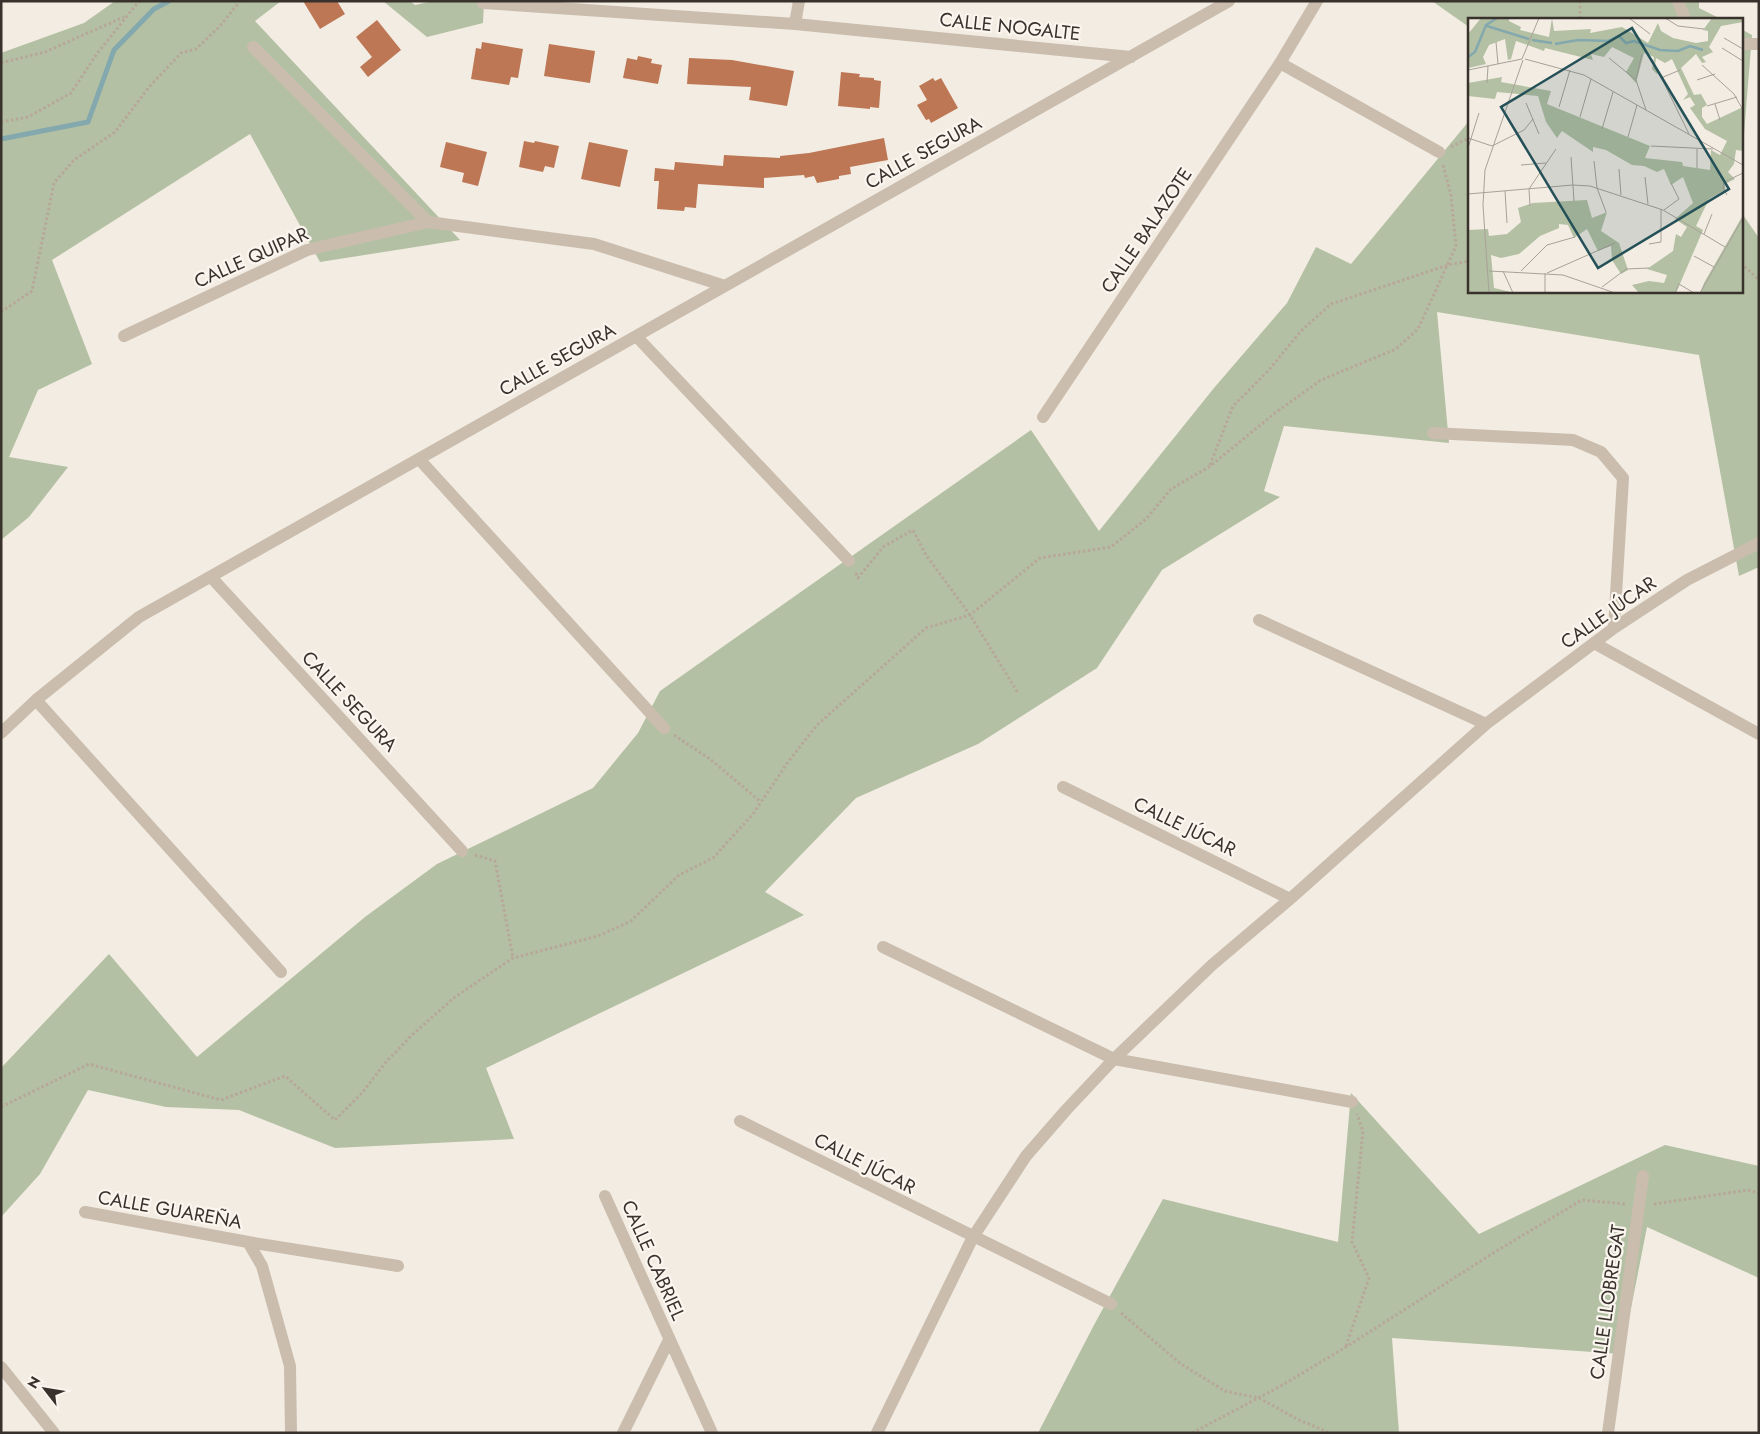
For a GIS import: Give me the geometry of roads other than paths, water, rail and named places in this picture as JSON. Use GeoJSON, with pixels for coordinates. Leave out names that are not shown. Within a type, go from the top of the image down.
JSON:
{"type":"FeatureCollection","features":[{"type":"Feature","properties":{"kind":"street"},"geometry":{"type":"LineString","coordinates":[[795,24],[799,1]]}},
{"type":"Feature","properties":{"kind":"street","name":"CALLE SEGURA"},"geometry":{"type":"LineString","coordinates":[[1,733],[36,700],[138,617],[1230,1]]}},
{"type":"Feature","properties":{"kind":"street","name":"CALLE BALAZOTE"},"geometry":{"type":"LineString","coordinates":[[1044,417],[1280,63],[1317,1]]}},
{"type":"Feature","properties":{"kind":"street"},"geometry":{"type":"LineString","coordinates":[[1678,1],[1685,18]]}},
{"type":"Feature","properties":{"kind":"street","name":"CALLE NOGALTE"},"geometry":{"type":"LineString","coordinates":[[483,3],[541,4],[795,24],[1131,57]]}},
{"type":"Feature","properties":{"kind":"street"},"geometry":{"type":"LineString","coordinates":[[1742,44],[1759,44]]}},
{"type":"Feature","properties":{"kind":"street"},"geometry":{"type":"LineString","coordinates":[[254,47],[428,222]]}},
{"type":"Feature","properties":{"kind":"street"},"geometry":{"type":"LineString","coordinates":[[1280,63],[1439,152]]}},
{"type":"Feature","properties":{"kind":"street","name":"CALLE QUIPAR"},"geometry":{"type":"LineString","coordinates":[[124,336],[307,250],[428,222],[594,244],[725,286]]}},
{"type":"Feature","properties":{"kind":"street","name":"CALLE SEGURA"},"geometry":{"type":"LineString","coordinates":[[636,336],[849,561]]}},
{"type":"Feature","properties":{"kind":"street"},"geometry":{"type":"LineString","coordinates":[[1433,433],[1573,440],[1601,452],[1623,478],[1614,628]]}},
{"type":"Feature","properties":{"kind":"street"},"geometry":{"type":"LineString","coordinates":[[419,459],[664,728]]}},
{"type":"Feature","properties":{"kind":"street","name":"CALLE JÚCAR"},"geometry":{"type":"LineString","coordinates":[[877,1433],[973,1237],[1026,1156],[1114,1059],[1212,966],[1486,724],[1614,628],[1687,580],[1759,543]]}},
{"type":"Feature","properties":{"kind":"street","name":"CALLE SEGURA"},"geometry":{"type":"LineString","coordinates":[[211,577],[462,851]]}},
{"type":"Feature","properties":{"kind":"street"},"geometry":{"type":"LineString","coordinates":[[1259,620],[1486,724]]}},
{"type":"Feature","properties":{"kind":"street"},"geometry":{"type":"LineString","coordinates":[[1594,643],[1759,734]]}},
{"type":"Feature","properties":{"kind":"street"},"geometry":{"type":"LineString","coordinates":[[36,700],[281,972]]}},
{"type":"Feature","properties":{"kind":"street","name":"CALLE JÚCAR"},"geometry":{"type":"LineString","coordinates":[[1063,787],[1290,899]]}},
{"type":"Feature","properties":{"kind":"street"},"geometry":{"type":"LineString","coordinates":[[883,947],[1114,1059],[1352,1102]]}},
{"type":"Feature","properties":{"kind":"street","name":"CALLE JÚCAR"},"geometry":{"type":"LineString","coordinates":[[740,1121],[1111,1304]]}},
{"type":"Feature","properties":{"kind":"street","name":"CALLE LLOBREGAT"},"geometry":{"type":"LineString","coordinates":[[1608,1433],[1643,1176]]}},
{"type":"Feature","properties":{"kind":"street","name":"CALLE CABRIEL"},"geometry":{"type":"LineString","coordinates":[[605,1196],[712,1433]]}},
{"type":"Feature","properties":{"kind":"street","name":"CALLE GUAREÑA"},"geometry":{"type":"LineString","coordinates":[[85,1212],[248,1242],[398,1266]]}},
{"type":"Feature","properties":{"kind":"street","name":"CALLE GUAREÑA"},"geometry":{"type":"LineString","coordinates":[[248,1242],[262,1266],[290,1366],[291,1433]]}},
{"type":"Feature","properties":{"kind":"street","name":"CALLE CABRIEL"},"geometry":{"type":"LineString","coordinates":[[623,1433],[669,1340]]}},
{"type":"Feature","properties":{"kind":"street"},"geometry":{"type":"LineString","coordinates":[[1,1367],[54,1433]]}},
{"type":"Feature","properties":{"kind":"waterway"},"geometry":{"type":"LineString","coordinates":[[1,139],[88,122],[114,50],[154,9],[169,1]]}}]}
